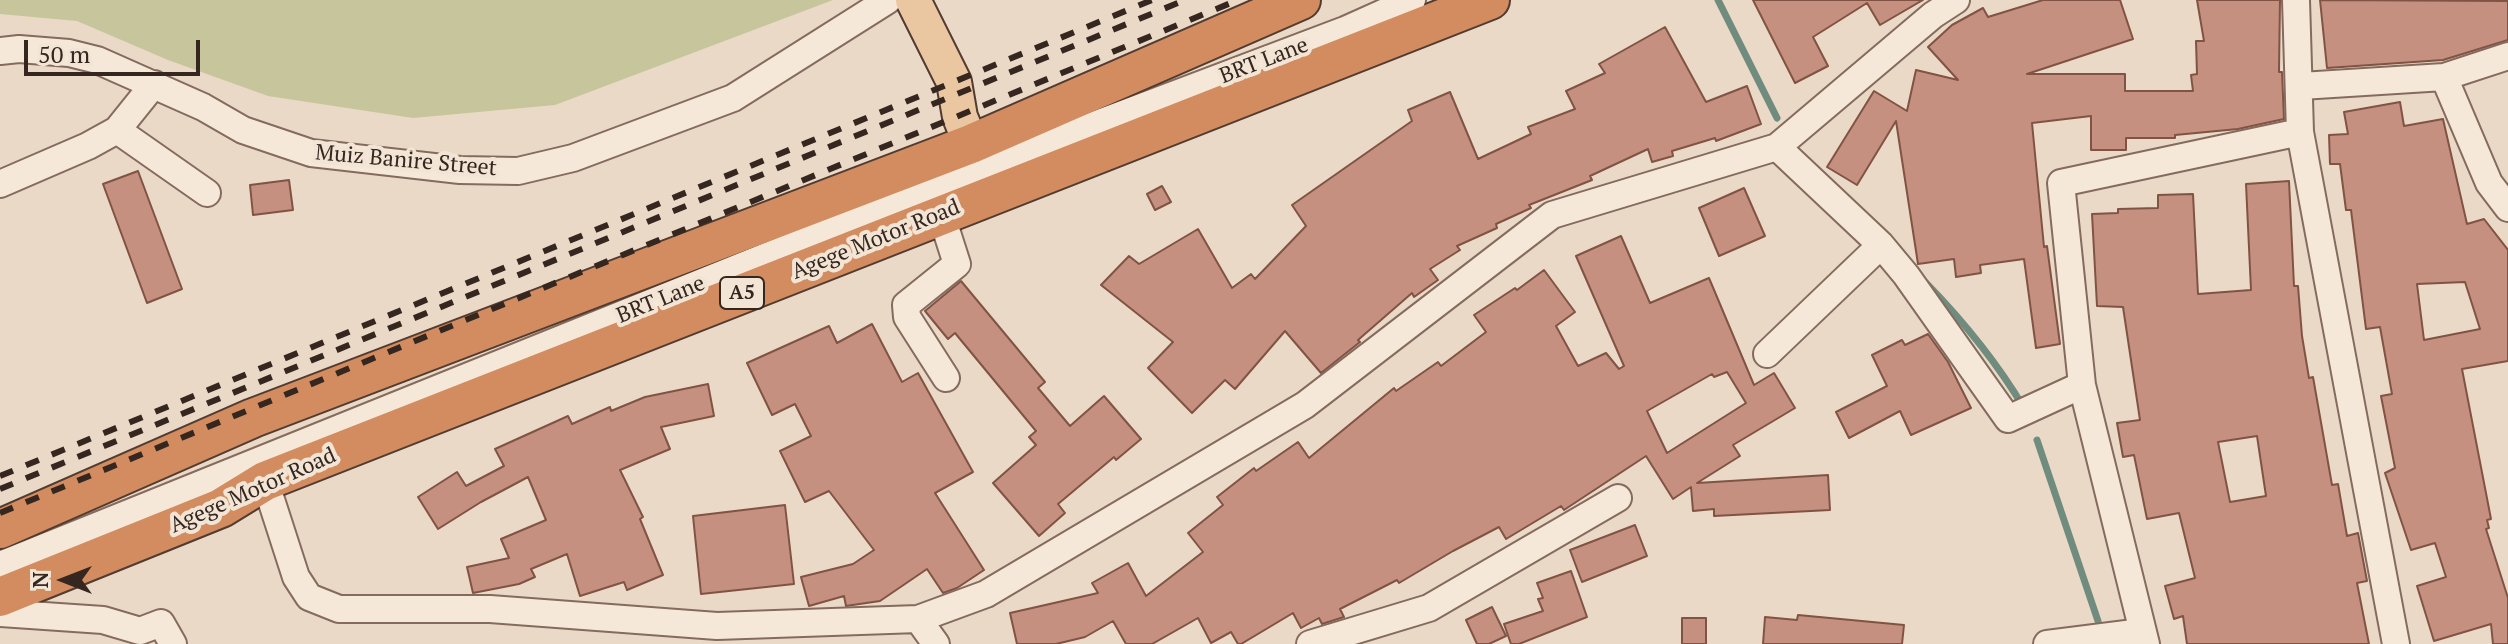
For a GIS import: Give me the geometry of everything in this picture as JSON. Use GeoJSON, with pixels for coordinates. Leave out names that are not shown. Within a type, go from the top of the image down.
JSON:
{"type":"FeatureCollection","features":[{"type":"Feature","properties":{"kind":"highway"},"geometry":{"type":"LineString","coordinates":[[0,529],[253,418],[971,144],[1301,0]]}},
{"type":"Feature","properties":{"kind":"highway","name":"Agege Motor Road"},"geometry":{"type":"LineString","coordinates":[[0,597],[221,508],[265,481],[1490,0]]}},
{"type":"Feature","properties":{"kind":"main road"},"geometry":{"type":"LineString","coordinates":[[913,0],[954,82],[960,117],[971,144]]}},
{"type":"Feature","properties":{"kind":"street","name":"Muiz Banire Street"},"geometry":{"type":"LineString","coordinates":[[0,51],[19,49],[69,53],[97,60],[203,107],[243,130],[311,153],[460,170],[518,171],[573,158],[733,98],[888,0]]}},
{"type":"Feature","properties":{"kind":"street","name":"BRT Lane"},"geometry":{"type":"LineString","coordinates":[[0,565],[1062,137],[1345,30],[1412,0]]}},
{"type":"Feature","properties":{"kind":"street"},"geometry":{"type":"LineString","coordinates":[[265,481],[296,577],[309,597],[339,609],[490,609],[717,626],[918,619],[986,594],[1305,405],[1552,215],[1777,147],[1933,15],[1956,0]]}},
{"type":"Feature","properties":{"kind":"street"},"geometry":{"type":"LineString","coordinates":[[2296,0],[2300,132],[2396,644]]}},
{"type":"Feature","properties":{"kind":"street"},"geometry":{"type":"LineString","coordinates":[[2301,86],[2444,77],[2508,56]]}},
{"type":"Feature","properties":{"kind":"street"},"geometry":{"type":"LineString","coordinates":[[2444,77],[2489,183],[2508,208]]}},
{"type":"Feature","properties":{"kind":"street"},"geometry":{"type":"LineString","coordinates":[[0,184],[117,130],[154,84]]}},
{"type":"Feature","properties":{"kind":"street"},"geometry":{"type":"LineString","coordinates":[[117,130],[207,193]]}},
{"type":"Feature","properties":{"kind":"street"},"geometry":{"type":"LineString","coordinates":[[2047,644],[2144,638],[2082,385],[2061,183],[2300,132]]}},
{"type":"Feature","properties":{"kind":"street"},"geometry":{"type":"LineString","coordinates":[[1777,147],[1881,245],[1906,275],[2008,419],[2082,385]]}},
{"type":"Feature","properties":{"kind":"street"},"geometry":{"type":"LineString","coordinates":[[941,214],[957,264],[906,305],[907,317],[946,378]]}},
{"type":"Feature","properties":{"kind":"street"},"geometry":{"type":"LineString","coordinates":[[1767,354],[1881,245]]}},
{"type":"Feature","properties":{"kind":"street"},"geometry":{"type":"LineString","coordinates":[[1310,644],[1429,608],[1618,498]]}},
{"type":"Feature","properties":{"kind":"street"},"geometry":{"type":"LineString","coordinates":[[0,613],[103,620],[140,631],[167,633]]}},
{"type":"Feature","properties":{"kind":"street"},"geometry":{"type":"LineString","coordinates":[[918,619],[936,644]]}},
{"type":"Feature","properties":{"kind":"shaded area"},"geometry":{"type":"Polygon","coordinates":[[[0,0],[833,0],[555,105],[413,118],[268,96],[168,60],[77,21],[0,14],[0,0]]]}},
{"type":"Feature","properties":{"kind":"building"},"geometry":{"type":"Polygon","coordinates":[[[1753,0],[1923,0],[1880,25],[1867,3],[1813,37],[1828,66],[1795,83],[1753,0]]]}},
{"type":"Feature","properties":{"kind":"building"},"geometry":{"type":"Polygon","coordinates":[[[2043,0],[2120,0],[2133,39],[2027,74],[2125,74],[2125,91],[2193,91],[2191,75],[2197,74],[2196,41],[2204,41],[2197,0],[2280,0],[2279,72],[2282,72],[2284,119],[2238,129],[2175,135],[2175,138],[2126,138],[2126,150],[2091,150],[2091,116],[2032,123],[2044,247],[2047,246],[2060,344],[2036,348],[2024,259],[1980,265],[1981,273],[1956,277],[1954,259],[1918,264],[1896,121],[1857,185],[1827,167],[1874,91],[1907,111],[1916,70],[1958,80],[1928,47],[1952,25],[1983,8],[1988,17],[2043,0]]]}},
{"type":"Feature","properties":{"kind":"building"},"geometry":{"type":"Polygon","coordinates":[[[2320,0],[2508,1],[2508,40],[2443,60],[2327,68],[2320,0]]]}},
{"type":"Feature","properties":{"kind":"building"},"geometry":{"type":"Polygon","coordinates":[[[1665,27],[1706,102],[1747,86],[1761,124],[1716,141],[1715,138],[1672,151],[1673,156],[1652,162],[1648,149],[1590,176],[1592,180],[1529,205],[1531,208],[1496,224],[1497,228],[1457,246],[1460,250],[1430,269],[1438,280],[1414,297],[1412,293],[1358,340],[1360,342],[1321,373],[1285,331],[1235,389],[1225,380],[1192,413],[1148,368],[1173,342],[1101,285],[1129,256],[1139,264],[1198,229],[1232,288],[1251,274],[1255,279],[1306,226],[1292,205],[1412,121],[1408,110],[1450,92],[1478,159],[1531,134],[1528,127],[1575,109],[1566,91],[1605,73],[1599,64],[1665,27]]]}},
{"type":"Feature","properties":{"kind":"building"},"geometry":{"type":"Polygon","coordinates":[[[2400,102],[2404,126],[2443,119],[2467,224],[2484,219],[2508,250],[2508,361],[2462,369],[2491,519],[2487,520],[2489,528],[2486,529],[2508,598],[2508,644],[2493,644],[2491,624],[2434,641],[2417,586],[2446,577],[2435,543],[2411,550],[2385,473],[2395,468],[2381,396],[2392,394],[2380,327],[2366,329],[2351,210],[2346,210],[2340,164],[2330,164],[2329,135],[2348,134],[2344,112],[2400,102]],[[2465,282],[2417,284],[2424,340],[2480,329],[2465,282]]]}},
{"type":"Feature","properties":{"kind":"building"},"geometry":{"type":"Polygon","coordinates":[[[138,171],[182,289],[147,303],[103,184],[138,171]]]}},
{"type":"Feature","properties":{"kind":"building"},"geometry":{"type":"Polygon","coordinates":[[[289,180],[293,210],[253,215],[250,185],[289,180]]]}},
{"type":"Feature","properties":{"kind":"building"},"geometry":{"type":"Polygon","coordinates":[[[2289,181],[2294,286],[2298,286],[2309,378],[2313,377],[2332,485],[2338,484],[2347,536],[2358,533],[2367,581],[2357,583],[2369,644],[2187,644],[2183,616],[2174,619],[2165,586],[2195,578],[2179,513],[2147,519],[2134,455],[2123,457],[2117,423],[2140,420],[2123,307],[2097,306],[2092,214],[2118,213],[2118,209],[2158,208],[2158,195],[2193,194],[2198,294],[2251,290],[2246,184],[2289,181]],[[2257,436],[2218,442],[2230,502],[2266,496],[2257,436]]]}},
{"type":"Feature","properties":{"kind":"building"},"geometry":{"type":"Polygon","coordinates":[[[1162,186],[1171,202],[1155,210],[1147,194],[1162,186]]]}},
{"type":"Feature","properties":{"kind":"building"},"geometry":{"type":"Polygon","coordinates":[[[1744,188],[1765,236],[1719,256],[1699,208],[1744,188]]]}},
{"type":"Feature","properties":{"kind":"building"},"geometry":{"type":"Polygon","coordinates":[[[1621,236],[1650,303],[1709,278],[1754,385],[1774,373],[1795,408],[1733,445],[1740,456],[1697,483],[1828,475],[1830,510],[1714,516],[1714,509],[1693,511],[1691,487],[1673,499],[1646,456],[1564,510],[1561,506],[1506,539],[1499,527],[1399,583],[1397,580],[1340,609],[1344,617],[1322,624],[1319,618],[1301,628],[1293,613],[1241,644],[1231,632],[1211,643],[1198,618],[1152,644],[1126,644],[1113,621],[1085,637],[1056,644],[1017,644],[1010,613],[1098,593],[1092,583],[1128,563],[1146,596],[1203,552],[1188,533],[1223,505],[1217,497],[1254,468],[1256,471],[1298,442],[1309,458],[1394,388],[1396,391],[1438,362],[1441,366],[1486,332],[1474,315],[1544,270],[1575,312],[1556,326],[1578,366],[1606,353],[1619,369],[1624,366],[1576,256],[1621,236]],[[1727,372],[1714,377],[1712,374],[1647,411],[1667,453],[1746,403],[1727,372]]]}},
{"type":"Feature","properties":{"kind":"building"},"geometry":{"type":"Polygon","coordinates":[[[961,281],[1045,382],[1038,388],[1070,426],[1104,396],[1141,439],[1116,460],[1114,457],[1058,504],[1065,513],[1039,536],[993,483],[1036,445],[1029,437],[1036,431],[955,333],[948,339],[925,311],[961,281]]]}},
{"type":"Feature","properties":{"kind":"building"},"geometry":{"type":"Polygon","coordinates":[[[872,324],[902,382],[918,373],[973,472],[935,493],[984,570],[957,588],[943,593],[927,569],[880,601],[846,606],[844,596],[809,606],[801,577],[853,564],[874,550],[829,491],[805,502],[780,451],[811,436],[795,404],[772,415],[747,363],[829,326],[837,343],[872,324]]]}},
{"type":"Feature","properties":{"kind":"building"},"geometry":{"type":"Polygon","coordinates":[[[1928,334],[1948,362],[1971,408],[1911,435],[1900,411],[1849,438],[1836,412],[1887,386],[1872,355],[1902,340],[1905,345],[1928,334]]]}},
{"type":"Feature","properties":{"kind":"building"},"geometry":{"type":"Polygon","coordinates":[[[708,384],[714,416],[661,427],[670,449],[620,470],[643,517],[640,519],[663,575],[627,590],[624,582],[580,596],[567,554],[531,569],[535,577],[519,584],[473,593],[467,567],[509,558],[501,539],[546,520],[528,477],[438,529],[418,497],[457,472],[466,486],[504,466],[495,449],[568,416],[572,424],[610,407],[611,411],[645,397],[708,384]]]}},
{"type":"Feature","properties":{"kind":"building"},"geometry":{"type":"Polygon","coordinates":[[[785,505],[794,584],[701,594],[693,516],[785,505]]]}},
{"type":"Feature","properties":{"kind":"building"},"geometry":{"type":"Polygon","coordinates":[[[1635,525],[1647,556],[1582,582],[1570,550],[1635,525]]]}},
{"type":"Feature","properties":{"kind":"building"},"geometry":{"type":"Polygon","coordinates":[[[1571,571],[1587,617],[1519,644],[1511,644],[1504,624],[1543,611],[1538,599],[1543,598],[1537,583],[1571,571]]]}},
{"type":"Feature","properties":{"kind":"building"},"geometry":{"type":"Polygon","coordinates":[[[1492,607],[1506,636],[1489,644],[1477,644],[1466,620],[1492,607]]]}},
{"type":"Feature","properties":{"kind":"building"},"geometry":{"type":"Polygon","coordinates":[[[1798,615],[1904,625],[1902,644],[1763,644],[1765,617],[1797,620],[1798,615]]]}},
{"type":"Feature","properties":{"kind":"building"},"geometry":{"type":"Polygon","coordinates":[[[1682,618],[1706,618],[1706,644],[1682,644],[1682,618]]]}},
{"type":"Feature","properties":{"kind":"waterway"},"geometry":{"type":"LineString","coordinates":[[1718,0],[1777,118]]}},
{"type":"Feature","properties":{"kind":"waterway"},"geometry":{"type":"LineString","coordinates":[[1926,283],[1979,342],[2024,408]]}},
{"type":"Feature","properties":{"kind":"waterway"},"geometry":{"type":"LineString","coordinates":[[2037,440],[2098,621]]}},
{"type":"Feature","properties":{"kind":"railway"},"geometry":{"type":"LineString","coordinates":[[0,476],[1152,0]]}},
{"type":"Feature","properties":{"kind":"railway"},"geometry":{"type":"LineString","coordinates":[[0,489],[1185,0]]}},
{"type":"Feature","properties":{"kind":"railway"},"geometry":{"type":"LineString","coordinates":[[0,513],[1238,0]]}}]}
